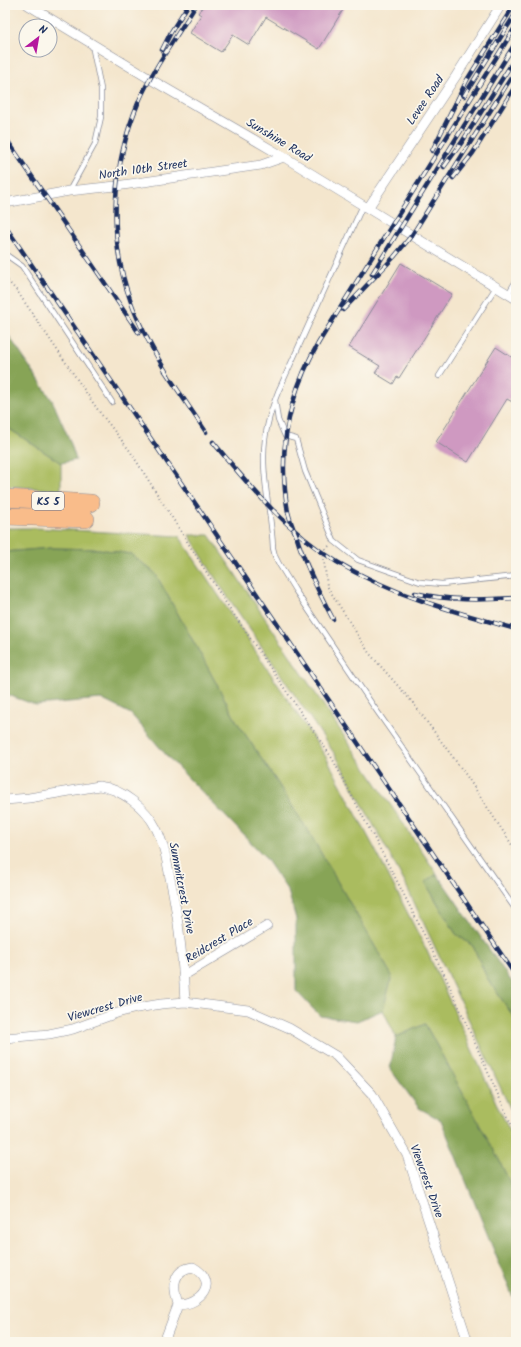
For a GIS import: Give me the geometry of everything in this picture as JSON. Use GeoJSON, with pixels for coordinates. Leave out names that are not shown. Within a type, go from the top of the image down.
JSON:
{"type":"FeatureCollection","features":[{"type":"Feature","properties":{"kind":"highway","name":"KS 5"},"geometry":{"type":"LineString","coordinates":[[5,498],[88,511],[5,516]]}},
{"type":"Feature","properties":{"kind":"street","name":"Levee Road"},"geometry":{"type":"LineString","coordinates":[[366,206],[456,76],[501,5]]}},
{"type":"Feature","properties":{"kind":"street","name":"Sunshine Road"},"geometry":{"type":"LineString","coordinates":[[32,6],[92,44],[366,206],[516,299]]}},
{"type":"Feature","properties":{"kind":"street","name":"North 10th Street"},"geometry":{"type":"LineString","coordinates":[[5,203],[69,191],[116,186],[261,165],[284,157]]}},
{"type":"Feature","properties":{"kind":"street","name":"Summitcrest Drive"},"geometry":{"type":"LineString","coordinates":[[5,800],[30,798],[100,786],[108,787],[120,792],[140,808],[156,827],[164,851],[177,909],[185,1002]]}},
{"type":"Feature","properties":{"kind":"street","name":"Reidcrest Place"},"geometry":{"type":"LineString","coordinates":[[183,976],[267,926]]}},
{"type":"Feature","properties":{"kind":"street","name":"Viewcrest Drive"},"geometry":{"type":"LineString","coordinates":[[5,1038],[55,1033],[73,1029],[117,1013],[137,1008],[185,1002],[248,1010],[289,1028],[336,1056],[372,1094],[407,1155],[468,1342]]}},
{"type":"Feature","properties":{"kind":"street"},"geometry":{"type":"LineString","coordinates":[[164,1342],[178,1305]]}},
{"type":"Feature","properties":{"kind":"lane"},"geometry":{"type":"LineString","coordinates":[[69,191],[95,144],[101,117],[101,89],[92,44]]}},
{"type":"Feature","properties":{"kind":"lane"},"geometry":{"type":"LineString","coordinates":[[366,206],[275,399],[268,420],[264,456],[266,495],[275,556],[295,590],[372,704],[516,910]]}},
{"type":"Feature","properties":{"kind":"lane"},"geometry":{"type":"LineString","coordinates":[[5,254],[22,266],[112,402]]}},
{"type":"Feature","properties":{"kind":"lane"},"geometry":{"type":"LineString","coordinates":[[508,294],[516,281]]}},
{"type":"Feature","properties":{"kind":"lane"},"geometry":{"type":"LineString","coordinates":[[439,376],[496,287]]}},
{"type":"Feature","properties":{"kind":"lane"},"geometry":{"type":"LineString","coordinates":[[275,399],[278,420],[285,436],[296,439],[305,471],[334,541],[358,560],[420,582],[442,584],[516,576]]}},
{"type":"Feature","properties":{"kind":"path"},"geometry":{"type":"LineString","coordinates":[[5,278],[17,291],[98,410],[130,451],[226,603],[332,758],[446,978],[516,1135]]}},
{"type":"Feature","properties":{"kind":"path"},"geometry":{"type":"LineString","coordinates":[[334,541],[323,552],[326,586],[369,653],[413,703],[466,775],[516,851]]}},
{"type":"Feature","properties":{"kind":"green space"},"geometry":{"type":"Polygon","coordinates":[[[5,330],[52,400],[70,441],[76,460],[61,463],[5,426],[5,330]]]}},
{"type":"Feature","properties":{"kind":"green space"},"geometry":{"type":"Polygon","coordinates":[[[5,426],[61,463],[61,490],[5,486],[5,426]]]}},
{"type":"Feature","properties":{"kind":"green space"},"geometry":{"type":"Polygon","coordinates":[[[5,528],[35,528],[179,536],[326,757],[379,857],[427,951],[498,1107],[516,1142],[516,1195],[498,1158],[425,1024],[396,1037],[383,1010],[392,976],[310,834],[237,722],[155,573],[131,554],[99,549],[51,548],[5,552],[5,528]]]}},
{"type":"Feature","properties":{"kind":"green space"},"geometry":{"type":"Polygon","coordinates":[[[189,535],[209,535],[437,874],[425,882],[456,934],[473,946],[487,978],[516,1020],[516,1121],[405,883],[336,756],[217,581],[189,535]]]}},
{"type":"Feature","properties":{"kind":"green space"},"geometry":{"type":"Polygon","coordinates":[[[51,548],[99,549],[131,554],[155,573],[237,722],[310,834],[392,976],[383,1010],[357,1021],[320,1016],[296,991],[296,919],[288,891],[265,857],[167,756],[131,714],[101,699],[36,705],[5,694],[5,552],[51,548]]]}},
{"type":"Feature","properties":{"kind":"green space"},"geometry":{"type":"Polygon","coordinates":[[[437,874],[516,988],[516,1020],[487,978],[473,946],[456,934],[425,882],[437,874]]]}},
{"type":"Feature","properties":{"kind":"green space"},"geometry":{"type":"Polygon","coordinates":[[[425,1024],[498,1158],[516,1195],[516,1305],[441,1120],[419,1108],[390,1069],[396,1037],[425,1024]]]}},
{"type":"Feature","properties":{"kind":"building"},"geometry":{"type":"Polygon","coordinates":[[[204,5],[346,5],[319,49],[266,17],[249,45],[233,35],[221,52],[190,33],[201,15],[198,13],[204,5]]]}},
{"type":"Feature","properties":{"kind":"building"},"geometry":{"type":"Polygon","coordinates":[[[401,263],[452,294],[399,378],[397,377],[393,384],[375,373],[380,366],[349,347],[401,263]]]}},
{"type":"Feature","properties":{"kind":"building"},"geometry":{"type":"Polygon","coordinates":[[[496,347],[516,360],[516,404],[507,399],[468,462],[436,442],[496,347]]]}},
{"type":"Feature","properties":{"kind":"railway"},"geometry":{"type":"LineString","coordinates":[[162,50],[171,32],[188,5]]}},
{"type":"Feature","properties":{"kind":"railway"},"geometry":{"type":"LineString","coordinates":[[168,375],[143,330],[131,302],[123,277],[118,252],[116,201],[118,175],[123,150],[139,101],[159,64],[196,5]]}},
{"type":"Feature","properties":{"kind":"railway"},"geometry":{"type":"LineString","coordinates":[[432,151],[467,80],[514,5]]}},
{"type":"Feature","properties":{"kind":"railway"},"geometry":{"type":"LineString","coordinates":[[464,96],[516,13]]}},
{"type":"Feature","properties":{"kind":"railway"},"geometry":{"type":"LineString","coordinates":[[333,619],[303,557],[288,512],[284,467],[285,445],[293,403],[308,362],[319,342],[516,26]]}},
{"type":"Feature","properties":{"kind":"railway"},"geometry":{"type":"LineString","coordinates":[[372,274],[516,42]]}},
{"type":"Feature","properties":{"kind":"railway"},"geometry":{"type":"LineString","coordinates":[[444,167],[462,142],[516,57]]}},
{"type":"Feature","properties":{"kind":"railway"},"geometry":{"type":"LineString","coordinates":[[343,310],[394,257],[412,235],[516,70]]}},
{"type":"Feature","properties":{"kind":"railway"},"geometry":{"type":"LineString","coordinates":[[453,178],[473,153],[516,85]]}},
{"type":"Feature","properties":{"kind":"railway"},"geometry":{"type":"LineString","coordinates":[[5,137],[139,333]]}},
{"type":"Feature","properties":{"kind":"railway"},"geometry":{"type":"LineString","coordinates":[[5,226],[516,976]]}},
{"type":"Feature","properties":{"kind":"railway"},"geometry":{"type":"LineString","coordinates":[[165,371],[206,432]]}},
{"type":"Feature","properties":{"kind":"railway"},"geometry":{"type":"LineString","coordinates":[[213,442],[270,507],[302,537],[337,562],[358,574],[424,602],[516,629]]}},
{"type":"Feature","properties":{"kind":"railway"},"geometry":{"type":"LineString","coordinates":[[415,593],[428,596],[466,599],[516,598]]}}]}
